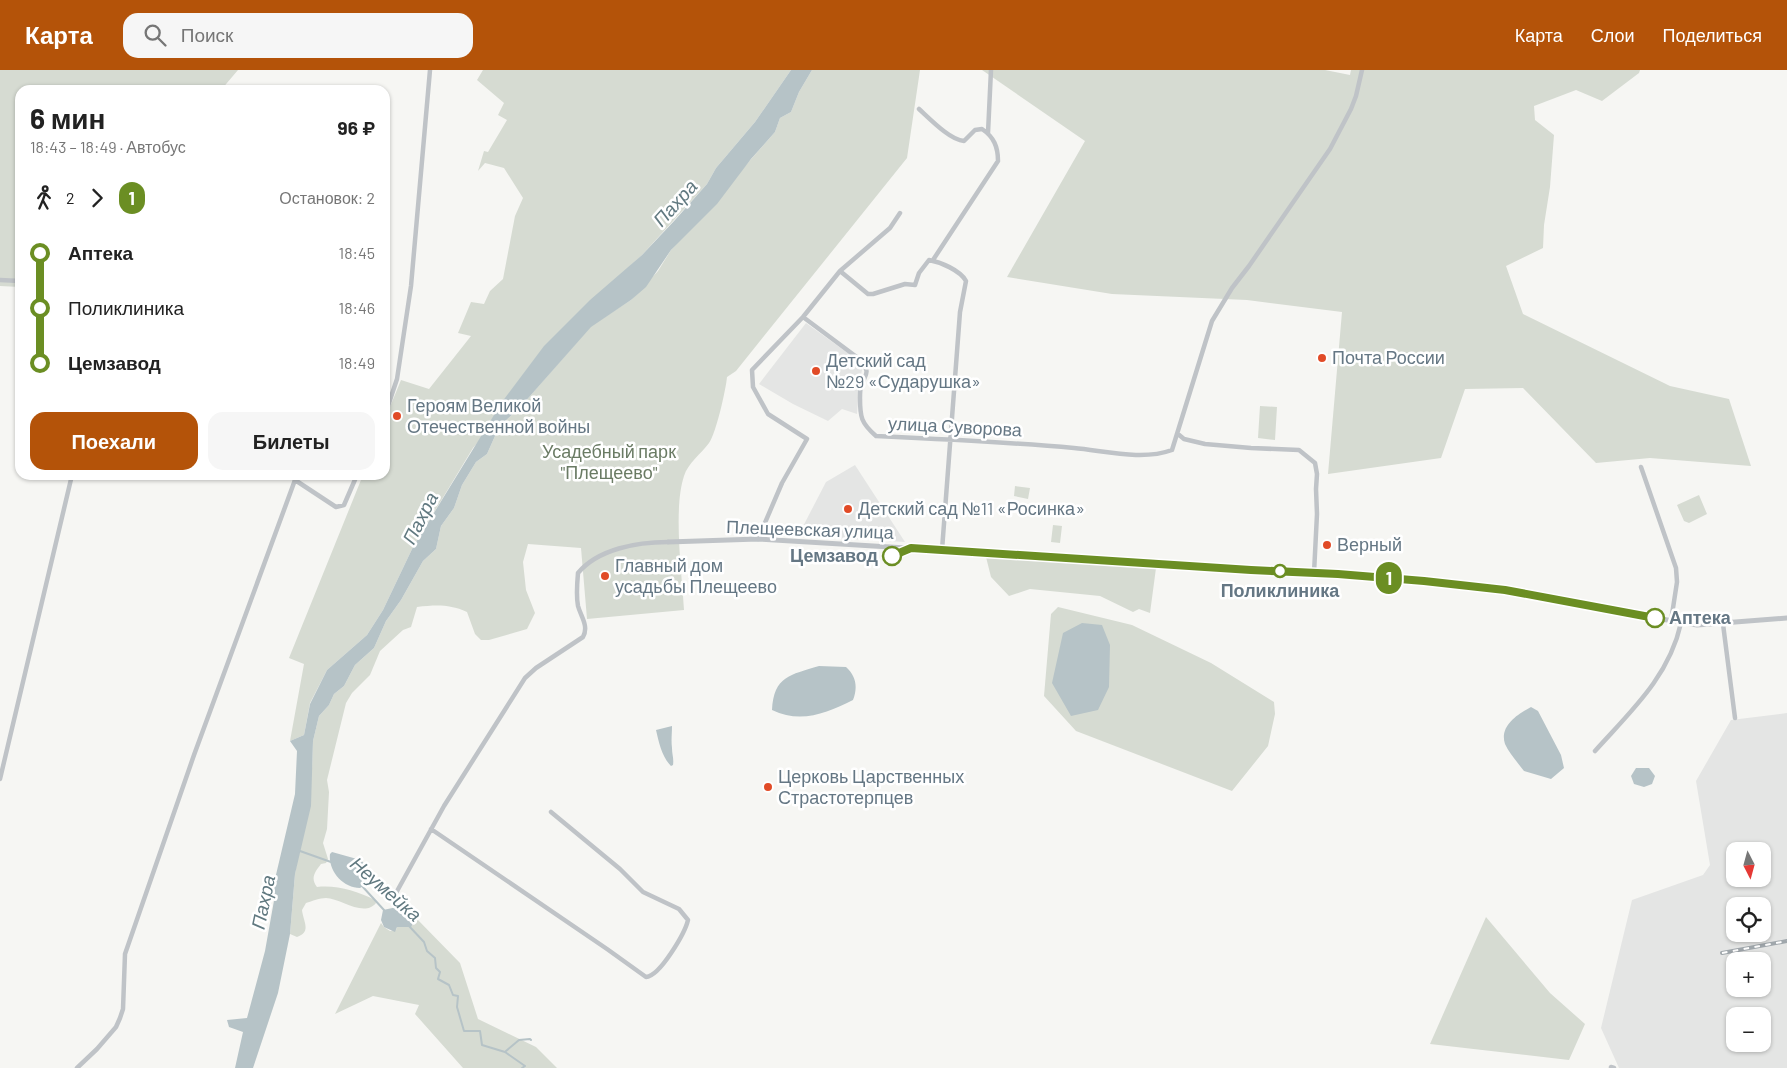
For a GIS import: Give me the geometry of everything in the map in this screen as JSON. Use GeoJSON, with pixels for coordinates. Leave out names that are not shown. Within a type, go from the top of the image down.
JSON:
{"type":"FeatureCollection","features":[{"type":"Feature","properties":{"kind":"street"},"geometry":{"type":"LineString","coordinates":[[390,400],[397,379],[411,286],[430,70]]}},
{"type":"Feature","properties":{"kind":"street"},"geometry":{"type":"LineString","coordinates":[[988,133],[991,70]]}},
{"type":"Feature","properties":{"kind":"street"},"geometry":{"type":"LineString","coordinates":[[1314,573],[1317,506],[1317,474],[1315,464],[1299,450],[1206,444],[1184,439],[1178,434],[1214,315],[1330,149],[1351,109],[1362,70]]}},
{"type":"Feature","properties":{"kind":"street"},"geometry":{"type":"LineString","coordinates":[[919,109],[931,121],[958,141],[964,141],[976,130],[982,129],[993,138],[998,161],[933,260]]}},
{"type":"Feature","properties":{"kind":"street"},"geometry":{"type":"LineString","coordinates":[[758,539],[782,483],[807,439],[768,414],[753,386],[752,370],[803,317],[840,271],[890,228],[900,213]]}},
{"type":"Feature","properties":{"kind":"street"},"geometry":{"type":"LineString","coordinates":[[840,271],[868,294],[905,284],[915,284],[919,272],[929,260],[951,268],[965,278],[960,312],[942,550]]}},
{"type":"Feature","properties":{"kind":"street"},"geometry":{"type":"LineString","coordinates":[[0,280],[15,281]]}},
{"type":"Feature","properties":{"kind":"street","name":"улица Суворова"},"geometry":{"type":"LineString","coordinates":[[803,317],[862,361],[867,368],[867,375],[860,387],[860,412],[862,422],[876,436],[951,439],[1122,453],[1159,454],[1172,450],[1178,434]]}},
{"type":"Feature","properties":{"kind":"street"},"geometry":{"type":"LineString","coordinates":[[1641,467],[1676,568],[1677,582],[1671,621]]}},
{"type":"Feature","properties":{"kind":"street"},"geometry":{"type":"LineString","coordinates":[[0,779],[71,480]]}},
{"type":"Feature","properties":{"kind":"street"},"geometry":{"type":"LineString","coordinates":[[77,1068],[104,1041],[120,1018],[123,1009],[125,954],[194,755],[295,480],[336,508],[344,505],[354,480]]}},
{"type":"Feature","properties":{"kind":"street","name":"Плещеевская улица"},"geometry":{"type":"LineString","coordinates":[[668,542],[758,539],[1424,581],[1492,588],[1697,625],[1787,618]]}},
{"type":"Feature","properties":{"kind":"street"},"geometry":{"type":"LineString","coordinates":[[396,893],[444,806],[526,678],[536,668],[583,637],[586,633],[585,623],[578,606],[578,573],[586,564],[596,558],[634,544],[668,542]]}},
{"type":"Feature","properties":{"kind":"street"},"geometry":{"type":"LineString","coordinates":[[1595,751],[1654,685],[1670,658],[1681,623]]}},
{"type":"Feature","properties":{"kind":"street"},"geometry":{"type":"LineString","coordinates":[[1723,624],[1735,718]]}},
{"type":"Feature","properties":{"kind":"street"},"geometry":{"type":"LineString","coordinates":[[431,829],[646,977],[650,977],[658,971],[685,931],[688,920],[678,909],[642,892],[620,870],[551,812]]}},
{"type":"Feature","properties":{"kind":"shaded area"},"geometry":{"type":"Polygon","coordinates":[[[791,70],[812,70],[799,92],[791,112],[780,118],[775,132],[751,159],[717,204],[671,250],[646,287],[631,300],[591,327],[523,404],[499,427],[487,454],[476,462],[462,485],[454,508],[441,526],[436,549],[423,561],[401,600],[386,621],[374,648],[355,665],[344,686],[334,694],[329,705],[319,716],[313,741],[311,806],[295,874],[290,934],[278,993],[253,1068],[235,1068],[243,1032],[229,1027],[227,1020],[247,1018],[265,951],[275,895],[264,881],[275,879],[295,794],[297,751],[290,741],[304,735],[310,704],[327,670],[367,635],[383,610],[413,547],[502,402],[544,346],[590,300],[642,255],[675,220],[707,184],[716,168],[755,122],[791,70]]]}},
{"type":"Feature","properties":{"kind":"shaded area","name":"Детский сад №29 «Сударушка»"},"geometry":{"type":"Polygon","coordinates":[[[806,323],[863,364],[857,414],[842,409],[828,421],[793,404],[759,384],[806,323]]]}},
{"type":"Feature","properties":{"kind":"shaded area","name":"Детский сад №11 «Росинка»"},"geometry":{"type":"Polygon","coordinates":[[[855,465],[905,542],[798,536],[826,482],[855,465]]]}},
{"type":"Feature","properties":{"kind":"shaded area"},"geometry":{"type":"Polygon","coordinates":[[[1082,623],[1102,625],[1110,645],[1109,687],[1098,710],[1071,716],[1052,683],[1063,633],[1082,623]]]}},
{"type":"Feature","properties":{"kind":"shaded area"},"geometry":{"type":"Polygon","coordinates":[[[819,666],[846,667],[852,674],[855,682],[853,700],[824,713],[814,715],[793,716],[772,710],[776,690],[785,679],[819,666]]]}},
{"type":"Feature","properties":{"kind":"shaded area"},"geometry":{"type":"Polygon","coordinates":[[[1531,707],[1538,711],[1561,755],[1564,768],[1551,779],[1524,771],[1505,744],[1504,738],[1507,726],[1515,717],[1531,707]]]}},
{"type":"Feature","properties":{"kind":"shaded area"},"geometry":{"type":"Polygon","coordinates":[[[1787,713],[1787,1068],[1619,1068],[1601,1028],[1632,900],[1703,875],[1710,865],[1696,781],[1731,720],[1787,713]]]}},
{"type":"Feature","properties":{"kind":"shaded area"},"geometry":{"type":"Polygon","coordinates":[[[672,726],[673,765],[671,766],[663,754],[656,730],[672,726]]]}},
{"type":"Feature","properties":{"kind":"shaded area"},"geometry":{"type":"Polygon","coordinates":[[[1636,768],[1649,768],[1655,776],[1652,784],[1644,787],[1634,784],[1631,776],[1636,768]]]}},
{"type":"Feature","properties":{"kind":"shaded area"},"geometry":{"type":"Polygon","coordinates":[[[332,852],[363,862],[366,871],[363,886],[360,888],[348,885],[338,877],[331,866],[330,854],[332,852]]]}},
{"type":"Feature","properties":{"kind":"shaded area"},"geometry":{"type":"Polygon","coordinates":[[[402,906],[407,909],[405,916],[408,921],[416,918],[411,927],[397,927],[395,932],[384,927],[381,920],[383,910],[402,906]]]}},
{"type":"Feature","properties":{"kind":"green space"},"geometry":{"type":"Polygon","coordinates":[[[0,70],[238,70],[225,85],[15,85],[15,287],[0,286],[0,70]]]}},
{"type":"Feature","properties":{"kind":"green space"},"geometry":{"type":"Polygon","coordinates":[[[483,70],[791,70],[755,122],[716,168],[707,184],[642,255],[618,277],[473,448],[413,547],[383,610],[367,635],[327,670],[310,703],[304,735],[290,741],[304,664],[289,658],[361,480],[390,480],[390,407],[401,380],[429,389],[471,336],[458,333],[471,302],[484,304],[490,291],[503,279],[515,216],[523,198],[504,168],[485,163],[478,171],[484,151],[488,152],[507,120],[498,115],[504,103],[477,80],[483,70]]]}},
{"type":"Feature","properties":{"kind":"green space","name":"Усадебный парк \"Плещеево\""},"geometry":{"type":"Polygon","coordinates":[[[812,70],[920,70],[907,158],[736,371],[727,377],[715,431],[706,447],[688,467],[681,490],[679,542],[684,610],[587,619],[581,548],[528,544],[523,562],[526,590],[535,613],[527,629],[489,640],[481,640],[475,634],[467,612],[442,606],[417,607],[411,627],[403,630],[380,651],[370,675],[352,693],[346,703],[327,780],[329,792],[327,829],[323,843],[328,859],[315,872],[315,884],[317,887],[332,887],[354,891],[375,900],[376,903],[365,909],[326,898],[306,903],[302,910],[306,926],[304,932],[297,937],[290,934],[295,874],[312,769],[313,741],[319,716],[329,705],[334,694],[344,686],[355,665],[374,648],[386,621],[401,600],[423,561],[436,549],[441,526],[454,508],[462,485],[476,462],[487,454],[499,427],[523,404],[591,326],[631,300],[658,271],[671,250],[775,132],[780,118],[791,112],[799,92],[812,70]]]}},
{"type":"Feature","properties":{"kind":"green space"},"geometry":{"type":"Polygon","coordinates":[[[982,70],[1325,70],[1350,75],[1351,70],[1640,70],[1639,73],[1602,101],[1576,90],[1534,106],[1535,120],[1554,135],[1543,248],[1506,266],[1523,314],[1670,386],[1729,399],[1751,466],[1650,458],[1596,463],[1523,388],[1465,389],[1441,458],[1328,474],[1342,312],[1247,300],[1112,294],[1007,277],[1085,141],[982,70]]]}},
{"type":"Feature","properties":{"kind":"green space"},"geometry":{"type":"Polygon","coordinates":[[[1260,406],[1277,407],[1275,440],[1258,438],[1260,406]]]}},
{"type":"Feature","properties":{"kind":"green space"},"geometry":{"type":"Polygon","coordinates":[[[1015,486],[1030,488],[1028,499],[1014,496],[1015,486]]]}},
{"type":"Feature","properties":{"kind":"green space"},"geometry":{"type":"Polygon","coordinates":[[[1699,495],[1707,514],[1689,523],[1684,521],[1677,505],[1699,495]]]}},
{"type":"Feature","properties":{"kind":"green space"},"geometry":{"type":"Polygon","coordinates":[[[1053,525],[1062,526],[1060,543],[1051,542],[1053,525]]]}},
{"type":"Feature","properties":{"kind":"green space"},"geometry":{"type":"Polygon","coordinates":[[[986,557],[1156,568],[1150,613],[1139,609],[1133,612],[1100,596],[1030,589],[1009,596],[991,577],[986,557]]]}},
{"type":"Feature","properties":{"kind":"green space"},"geometry":{"type":"Polygon","coordinates":[[[1058,607],[1132,625],[1211,663],[1274,702],[1275,714],[1268,746],[1232,791],[1076,731],[1044,696],[1051,614],[1058,607]]]}},
{"type":"Feature","properties":{"kind":"green space"},"geometry":{"type":"Polygon","coordinates":[[[1486,917],[1550,993],[1585,1024],[1569,1060],[1430,1044],[1486,917]]]}},
{"type":"Feature","properties":{"kind":"green space"},"geometry":{"type":"Polygon","coordinates":[[[416,918],[460,963],[478,1019],[536,1047],[557,1068],[463,1068],[415,1014],[419,1005],[373,996],[335,1014],[381,923],[390,931],[396,930],[397,927],[413,925],[416,918]]]}},
{"type":"Feature","properties":{"kind":"waterway","name":"Неумейка"},"geometry":{"type":"LineString","coordinates":[[300,851],[331,862]]}},
{"type":"Feature","properties":{"kind":"waterway","name":"Неумейка"},"geometry":{"type":"LineString","coordinates":[[362,886],[384,910]]}},
{"type":"Feature","properties":{"kind":"waterway","name":"Неумейка"},"geometry":{"type":"LineString","coordinates":[[409,926],[424,942],[427,951],[435,958],[436,968],[440,972],[438,979],[449,985],[453,995],[458,996],[457,1007],[464,1031],[480,1031],[482,1045],[505,1052],[525,1066],[522,1068]]}},
{"type":"Feature","properties":{"kind":"waterway"},"geometry":{"type":"LineString","coordinates":[[506,1051],[519,1040],[531,1040]]}},
{"type":"Feature","properties":{"kind":"railway"},"geometry":{"type":"LineString","coordinates":[[1722,953],[1787,941]]}},
{"type":"Feature","properties":{"kind":"bus line","name":"1"},"geometry":{"type":"LineString","coordinates":[[892,556],[911,548],[1338,574],[1495,589],[1655,618]]}},
{"type":"Feature","properties":{"kind":"place","name":"Почта России"},"geometry":{"type":"Point","coordinates":[1322,358]}},
{"type":"Feature","properties":{"kind":"place","name":"Детский сад №29 «Сударушка»"},"geometry":{"type":"Point","coordinates":[816,371]}},
{"type":"Feature","properties":{"kind":"place","name":"Героям Великой Отечественной войны"},"geometry":{"type":"Point","coordinates":[397,416]}},
{"type":"Feature","properties":{"kind":"place","name":"Детский сад №11 «Росинка»"},"geometry":{"type":"Point","coordinates":[848,509]}},
{"type":"Feature","properties":{"kind":"place","name":"Верный"},"geometry":{"type":"Point","coordinates":[1327,545]}},
{"type":"Feature","properties":{"kind":"place","name":"Цемзавод"},"geometry":{"type":"Point","coordinates":[892,556]}},
{"type":"Feature","properties":{"kind":"place","name":"Поликлиника"},"geometry":{"type":"Point","coordinates":[1280,571]}},
{"type":"Feature","properties":{"kind":"place","name":"Главный дом усадьбы Плещеево"},"geometry":{"type":"Point","coordinates":[605,576]}},
{"type":"Feature","properties":{"kind":"place","name":"Аптека"},"geometry":{"type":"Point","coordinates":[1655,618]}},
{"type":"Feature","properties":{"kind":"place","name":"Церковь Царственных Страстотерпцев"},"geometry":{"type":"Point","coordinates":[768,787]}},
{"type":"Feature","properties":{"kind":"water label","name":"Пахра"},"geometry":{"type":"Point","coordinates":[675,203]}},
{"type":"Feature","properties":{"kind":"water label","name":"Пахра"},"geometry":{"type":"Point","coordinates":[420,518]}},
{"type":"Feature","properties":{"kind":"water label","name":"Пахра"},"geometry":{"type":"Point","coordinates":[263,902]}}]}
